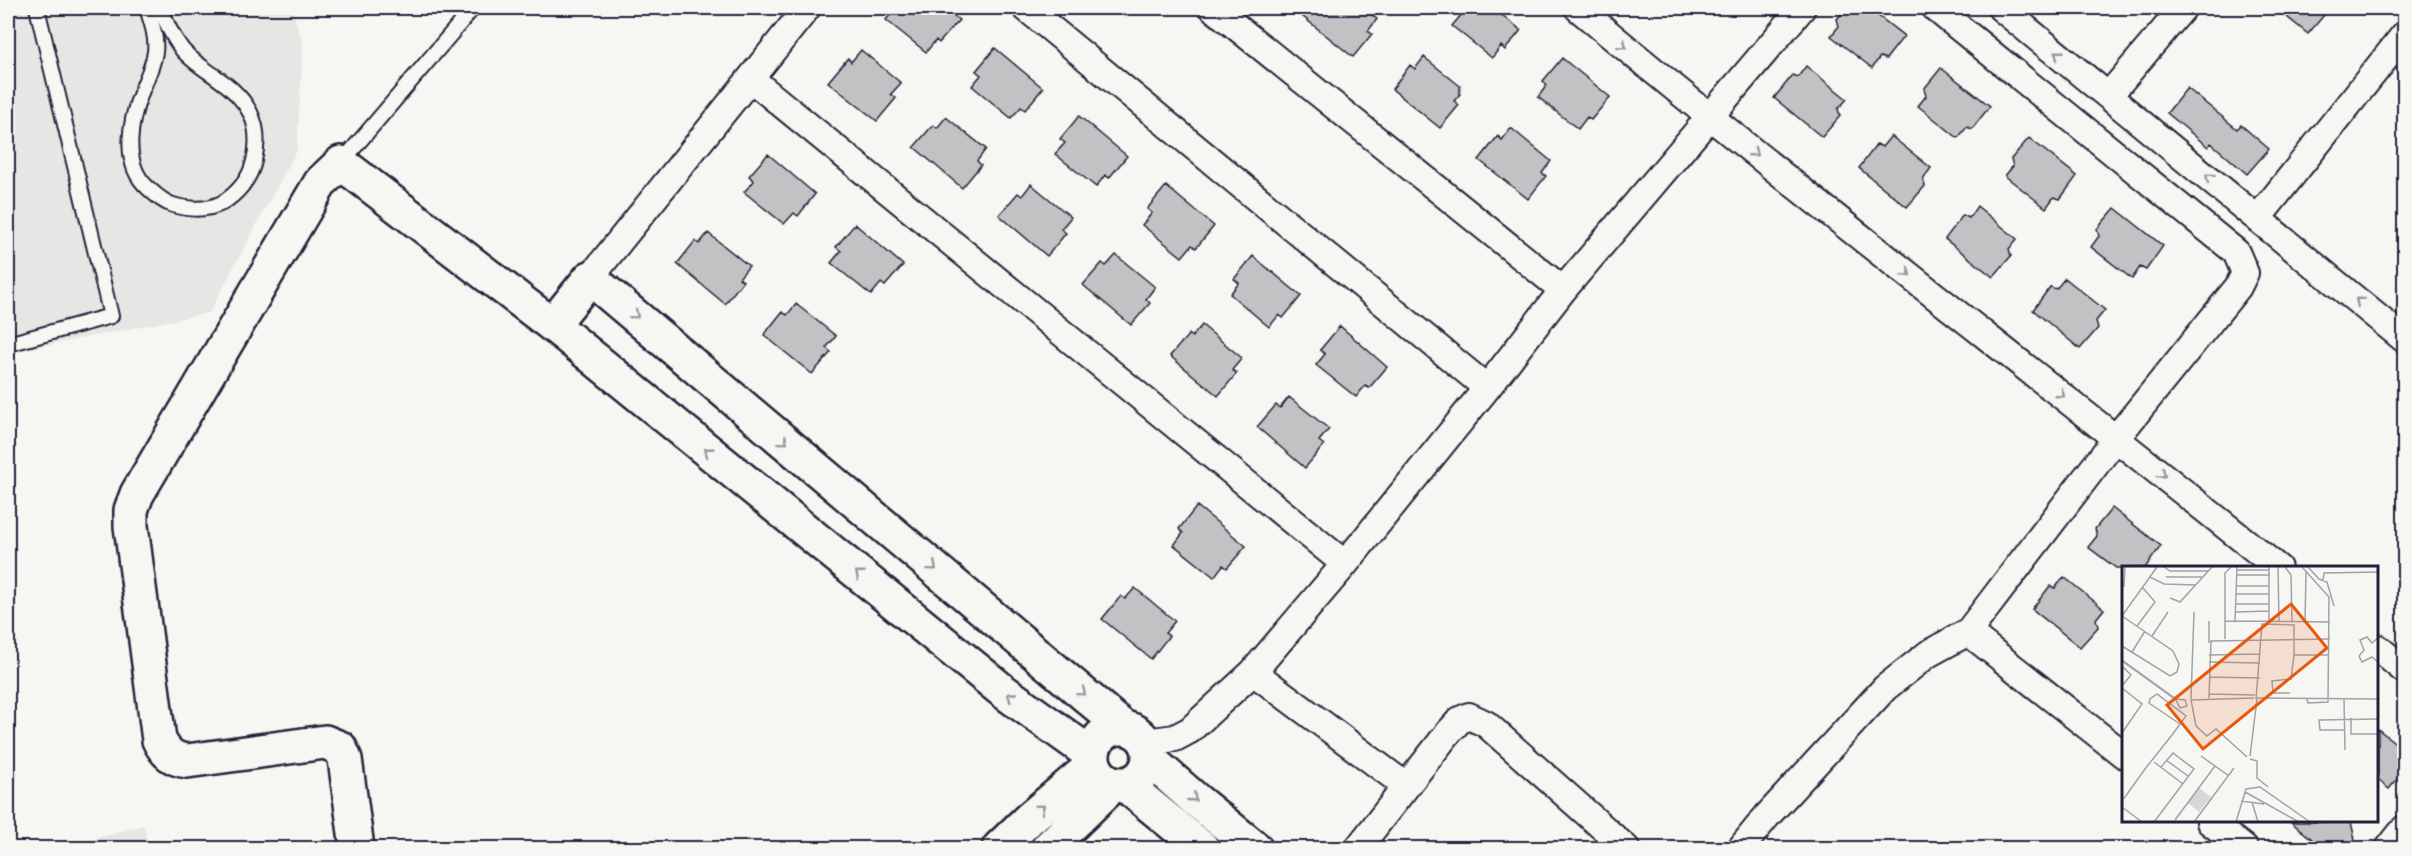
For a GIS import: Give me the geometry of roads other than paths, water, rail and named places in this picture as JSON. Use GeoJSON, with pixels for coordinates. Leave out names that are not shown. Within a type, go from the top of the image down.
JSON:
{"type":"FeatureCollection","features":[{"type":"Feature","properties":{"kind":"street"},"geometry":{"type":"LineString","coordinates":[[552,325],[807,8]]}},
{"type":"Feature","properties":{"kind":"street"},"geometry":{"type":"LineString","coordinates":[[1026,8],[1487,388]]}},
{"type":"Feature","properties":{"kind":"street"},"geometry":{"type":"LineString","coordinates":[[1213,8],[1563,290]]}},
{"type":"Feature","properties":{"kind":"street"},"geometry":{"type":"LineString","coordinates":[[1578,8],[1708,117],[2117,437],[2276,566]]}},
{"type":"Feature","properties":{"kind":"street"},"geometry":{"type":"LineString","coordinates":[[1139,743],[1175,738],[1190,730],[1252,672],[1345,564],[1563,290],[1802,8]]}},
{"type":"Feature","properties":{"kind":"street"},"geometry":{"type":"LineString","coordinates":[[1741,849],[1775,807],[1885,688],[1928,654],[1968,633],[2117,437],[2238,287],[2245,273],[2236,252],[1935,8]]}},
{"type":"Feature","properties":{"kind":"street"},"geometry":{"type":"LineString","coordinates":[[2001,8],[2404,339]]}},
{"type":"Feature","properties":{"kind":"street"},"geometry":{"type":"LineString","coordinates":[[2109,95],[2183,8]]}},
{"type":"Feature","properties":{"kind":"street"},"geometry":{"type":"LineString","coordinates":[[2258,218],[2404,35]]}},
{"type":"Feature","properties":{"kind":"street"},"geometry":{"type":"LineString","coordinates":[[750,79],[1345,564]]}},
{"type":"Feature","properties":{"kind":"street"},"geometry":{"type":"LineString","coordinates":[[357,849],[345,759],[340,748],[325,742],[188,761],[170,756],[164,749],[159,740],[131,526],[131,510],[137,494],[321,182],[341,163],[552,325],[1003,691],[1202,849]]}},
{"type":"Feature","properties":{"kind":"street"},"geometry":{"type":"LineString","coordinates":[[590,278],[1139,743],[1197,801],[1255,849]]}},
{"type":"Feature","properties":{"kind":"street"},"geometry":{"type":"LineString","coordinates":[[1968,633],[2122,752]]}},
{"type":"Feature","properties":{"kind":"street"},"geometry":{"type":"LineString","coordinates":[[2379,649],[2404,670]]}},
{"type":"Feature","properties":{"kind":"street"},"geometry":{"type":"LineString","coordinates":[[1252,672],[1406,786]]}},
{"type":"Feature","properties":{"kind":"street"},"geometry":{"type":"LineString","coordinates":[[1358,849],[1448,733],[1460,720],[1469,716],[1486,724],[1626,849]]}},
{"type":"Feature","properties":{"kind":"street"},"geometry":{"type":"LineString","coordinates":[[999,849],[1030,818],[1106,772],[1141,776],[1147,768],[1139,743],[1116,728],[1099,737],[1106,772],[1048,849]]}},
{"type":"Feature","properties":{"kind":"street"},"geometry":{"type":"LineString","coordinates":[[2211,823],[2244,849]]}},
{"type":"Feature","properties":{"kind":"street"},"geometry":{"type":"LineString","coordinates":[[2389,849],[2404,829]]}},
{"type":"Feature","properties":{"kind":"lane"},"geometry":{"type":"LineString","coordinates":[[8,344],[111,316],[37,8]]}},
{"type":"Feature","properties":{"kind":"lane"},"geometry":{"type":"LineString","coordinates":[[147,8],[156,50],[131,132],[132,165],[141,182],[165,203],[198,210],[216,206],[230,198],[252,170],[258,142],[256,125],[248,109],[231,89],[181,49],[161,8]]}},
{"type":"Feature","properties":{"kind":"lane"},"geometry":{"type":"LineString","coordinates":[[341,163],[473,8]]}}]}
